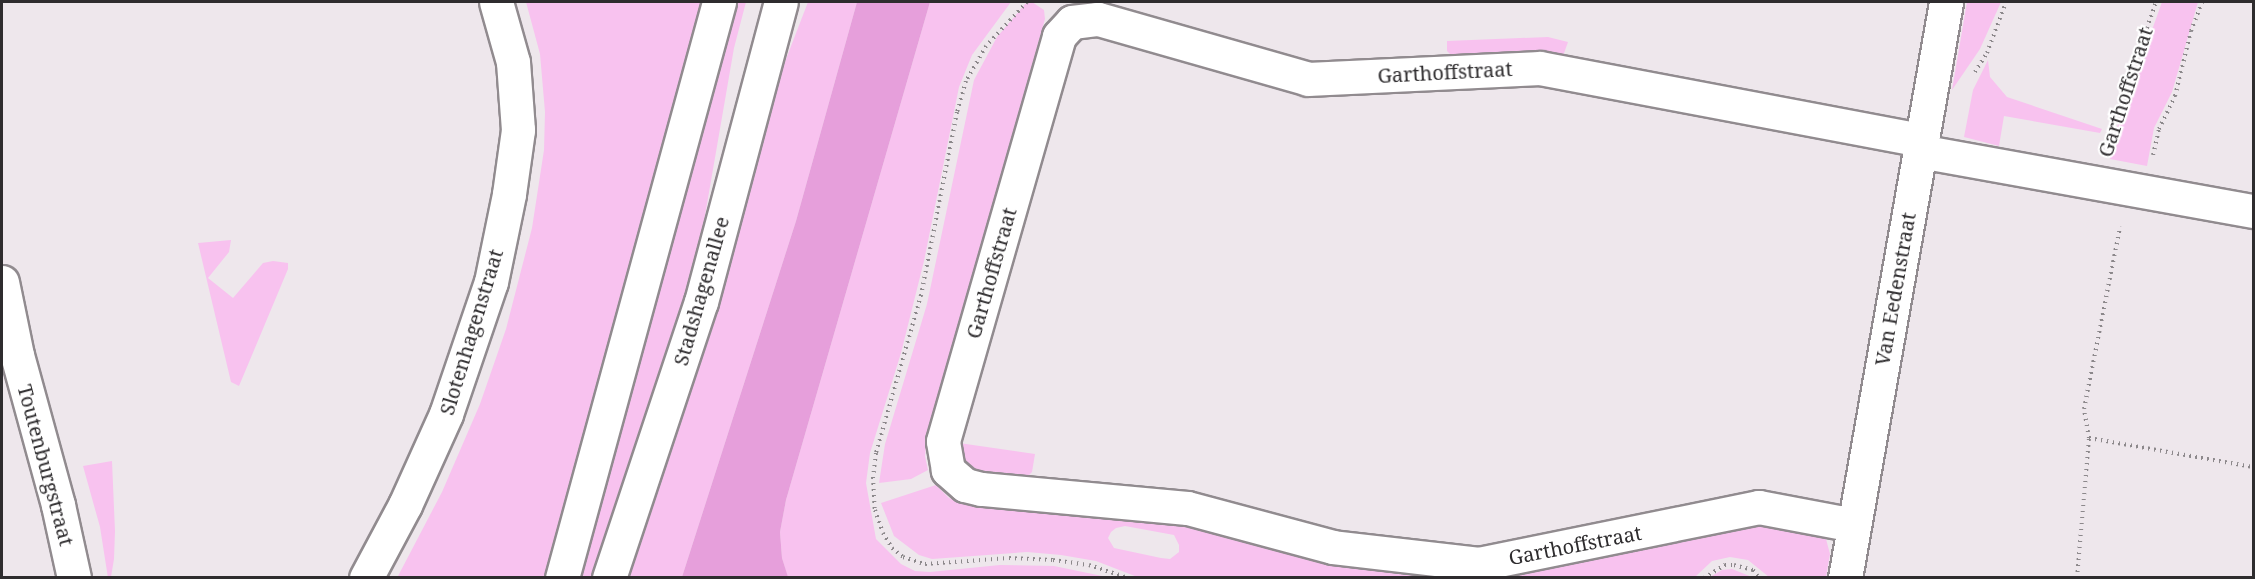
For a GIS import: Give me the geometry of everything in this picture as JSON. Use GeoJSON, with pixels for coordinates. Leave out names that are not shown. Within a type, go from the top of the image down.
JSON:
{"type":"FeatureCollection","features":[{"type":"Feature","properties":{"kind":"street","name":"Slotenhagenstraat"},"geometry":{"type":"LineString","coordinates":[[366,578],[405,505],[446,414],[491,282],[509,194],[518,129],[513,62],[496,2]]}},
{"type":"Feature","properties":{"kind":"street"},"geometry":{"type":"LineString","coordinates":[[562,578],[719,2]]}},
{"type":"Feature","properties":{"kind":"street","name":"Stadshagenallee"},"geometry":{"type":"LineString","coordinates":[[609,578],[700,302],[781,2]]}},
{"type":"Feature","properties":{"kind":"street","name":"Van Eedenstraat"},"geometry":{"type":"LineString","coordinates":[[1845,578],[1946,2]]}},
{"type":"Feature","properties":{"kind":"street","name":"Garthoffstraat"},"geometry":{"type":"LineString","coordinates":[[1854,525],[1759,507],[1479,564],[1333,547],[1187,508],[981,489],[965,485],[948,470],[943,441],[1059,36],[1072,21],[1098,19],[1308,79],[1540,68],[2124,187],[2253,210]]}},
{"type":"Feature","properties":{"kind":"street","name":"Toutenburgstraat"},"geometry":{"type":"LineString","coordinates":[[2,282],[16,355],[58,505],[74,578]]}},
{"type":"Feature","properties":{"kind":"path","name":"Garthoffstraat"},"geometry":{"type":"LineString","coordinates":[[2124,187],[2108,135],[2156,2]]}},
{"type":"Feature","properties":{"kind":"path"},"geometry":{"type":"LineString","coordinates":[[2078,578],[2089,438],[2084,409],[2124,187],[2159,129],[2175,96],[2191,31],[2202,2]]}},
{"type":"Feature","properties":{"kind":"path"},"geometry":{"type":"LineString","coordinates":[[2089,438],[2253,467]]}},
{"type":"Feature","properties":{"kind":"path"},"geometry":{"type":"LineString","coordinates":[[1704,578],[1725,565],[1753,570],[1759,578]]}},
{"type":"Feature","properties":{"kind":"shaded area"},"geometry":{"type":"Polygon","coordinates":[[[526,2],[708,2],[549,577],[397,578],[442,492],[480,404],[506,329],[532,228],[544,150],[545,112],[540,54],[526,2]]]}},
{"type":"Feature","properties":{"kind":"shaded area"},"geometry":{"type":"Polygon","coordinates":[[[733,2],[746,2],[734,48],[694,279],[598,577],[574,578],[733,2]]]}},
{"type":"Feature","properties":{"kind":"shaded area"},"geometry":{"type":"Polygon","coordinates":[[[808,2],[857,2],[796,221],[682,577],[621,578],[761,124],[808,2]]]}},
{"type":"Feature","properties":{"kind":"shaded area"},"geometry":{"type":"Polygon","coordinates":[[[857,2],[930,2],[786,500],[780,532],[782,558],[788,577],[682,577],[796,221],[857,2]]]}},
{"type":"Feature","properties":{"kind":"shaded area"},"geometry":{"type":"Polygon","coordinates":[[[930,2],[1011,2],[972,55],[959,87],[924,261],[901,353],[870,453],[866,483],[876,539],[901,564],[915,571],[930,572],[1000,565],[1054,566],[1107,577],[788,578],[782,558],[780,532],[786,500],[930,2]]]}},
{"type":"Feature","properties":{"kind":"shaded area"},"geometry":{"type":"Polygon","coordinates":[[[1032,2],[1044,10],[1045,19],[927,438],[925,456],[928,470],[911,479],[879,483],[885,444],[927,304],[974,80],[997,37],[1026,3],[1032,2]]]}},
{"type":"Feature","properties":{"kind":"shaded area"},"geometry":{"type":"Polygon","coordinates":[[[1967,2],[2001,2],[1980,49],[1952,90],[1967,2]]]}},
{"type":"Feature","properties":{"kind":"shaded area"},"geometry":{"type":"Polygon","coordinates":[[[2162,2],[2198,2],[2172,92],[2154,128],[2147,166],[2110,159],[2114,136],[2162,2]]]}},
{"type":"Feature","properties":{"kind":"shaded area"},"geometry":{"type":"Polygon","coordinates":[[[1548,37],[1568,42],[1563,56],[1452,56],[1447,51],[1447,41],[1548,37]]]}},
{"type":"Feature","properties":{"kind":"shaded area"},"geometry":{"type":"Polygon","coordinates":[[[1988,60],[1990,77],[2007,97],[2102,129],[2100,133],[2004,116],[1999,146],[1964,137],[1973,90],[1988,60]]]}},
{"type":"Feature","properties":{"kind":"shaded area"},"geometry":{"type":"Polygon","coordinates":[[[231,240],[229,252],[208,278],[233,298],[263,263],[273,261],[288,263],[288,269],[239,386],[231,382],[198,243],[231,240]]]}},
{"type":"Feature","properties":{"kind":"shaded area"},"geometry":{"type":"Polygon","coordinates":[[[959,443],[1035,454],[1032,472],[1027,477],[981,474],[966,468],[958,450],[959,443]]]}},
{"type":"Feature","properties":{"kind":"shaded area"},"geometry":{"type":"Polygon","coordinates":[[[112,461],[115,531],[114,559],[111,577],[108,578],[100,527],[83,466],[112,461]]]}},
{"type":"Feature","properties":{"kind":"shaded area"},"geometry":{"type":"Polygon","coordinates":[[[936,485],[949,498],[963,504],[1182,523],[1328,563],[1461,577],[1140,578],[1096,561],[1061,555],[1027,552],[932,559],[919,555],[894,536],[881,503],[936,485]],[[1125,526],[1116,528],[1108,538],[1114,548],[1170,559],[1179,552],[1179,545],[1174,535],[1125,526]]]}},
{"type":"Feature","properties":{"kind":"shaded area"},"geometry":{"type":"Polygon","coordinates":[[[1759,525],[1817,533],[1826,539],[1830,554],[1826,577],[1769,577],[1748,560],[1730,557],[1712,561],[1695,577],[1492,578],[1759,525]]]}},
{"type":"Feature","properties":{"kind":"shaded area"},"geometry":{"type":"Polygon","coordinates":[[[1732,569],[1752,577],[1710,577],[1722,570],[1732,569]]]}}]}
